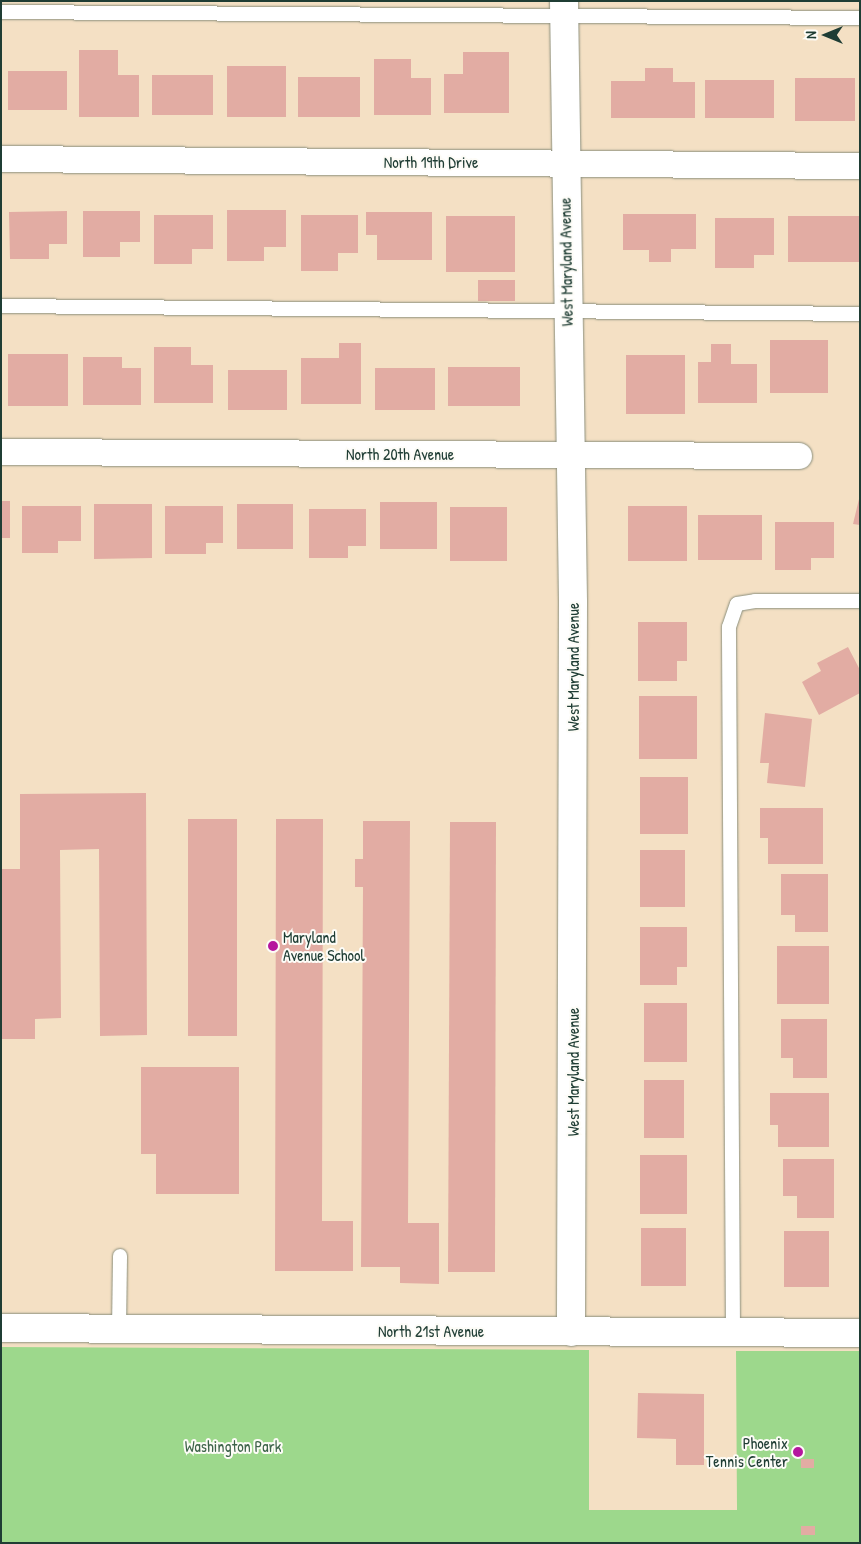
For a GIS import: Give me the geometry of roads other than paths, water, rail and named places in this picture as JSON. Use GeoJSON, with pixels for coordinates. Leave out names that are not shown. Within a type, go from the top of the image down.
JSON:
{"type":"FeatureCollection","features":[{"type":"Feature","properties":{"kind":"street","name":"West Maryland Avenue"},"geometry":{"type":"LineString","coordinates":[[564,8],[568,456],[573,612],[574,1015],[570,1332]]}},
{"type":"Feature","properties":{"kind":"street","name":"North 19th Drive"},"geometry":{"type":"LineString","coordinates":[[1,159],[860,166]]}},
{"type":"Feature","properties":{"kind":"street","name":"North 20th Avenue"},"geometry":{"type":"LineString","coordinates":[[1,452],[799,456]]}},
{"type":"Feature","properties":{"kind":"street","name":"North 21st Avenue"},"geometry":{"type":"LineString","coordinates":[[1,1328],[860,1333]]}},
{"type":"Feature","properties":{"kind":"lane"},"geometry":{"type":"LineString","coordinates":[[1,12],[564,8],[860,18]]}},
{"type":"Feature","properties":{"kind":"lane"},"geometry":{"type":"LineString","coordinates":[[1,306],[860,314]]}},
{"type":"Feature","properties":{"kind":"lane"},"geometry":{"type":"LineString","coordinates":[[733,1331],[729,627],[738,604],[756,600],[860,600]]}},
{"type":"Feature","properties":{"kind":"lane"},"geometry":{"type":"LineString","coordinates":[[119,1329],[120,1256]]}},
{"type":"Feature","properties":{"kind":"place","name":"Maryland Avenue School"},"geometry":{"type":"Point","coordinates":[273,946]}},
{"type":"Feature","properties":{"kind":"place","name":"Phoenix Tennis Center"},"geometry":{"type":"Point","coordinates":[798,1452]}},
{"type":"Feature","properties":{"kind":"park label","name":"Washington Park"},"geometry":{"type":"Point","coordinates":[233,1446]}}]}
